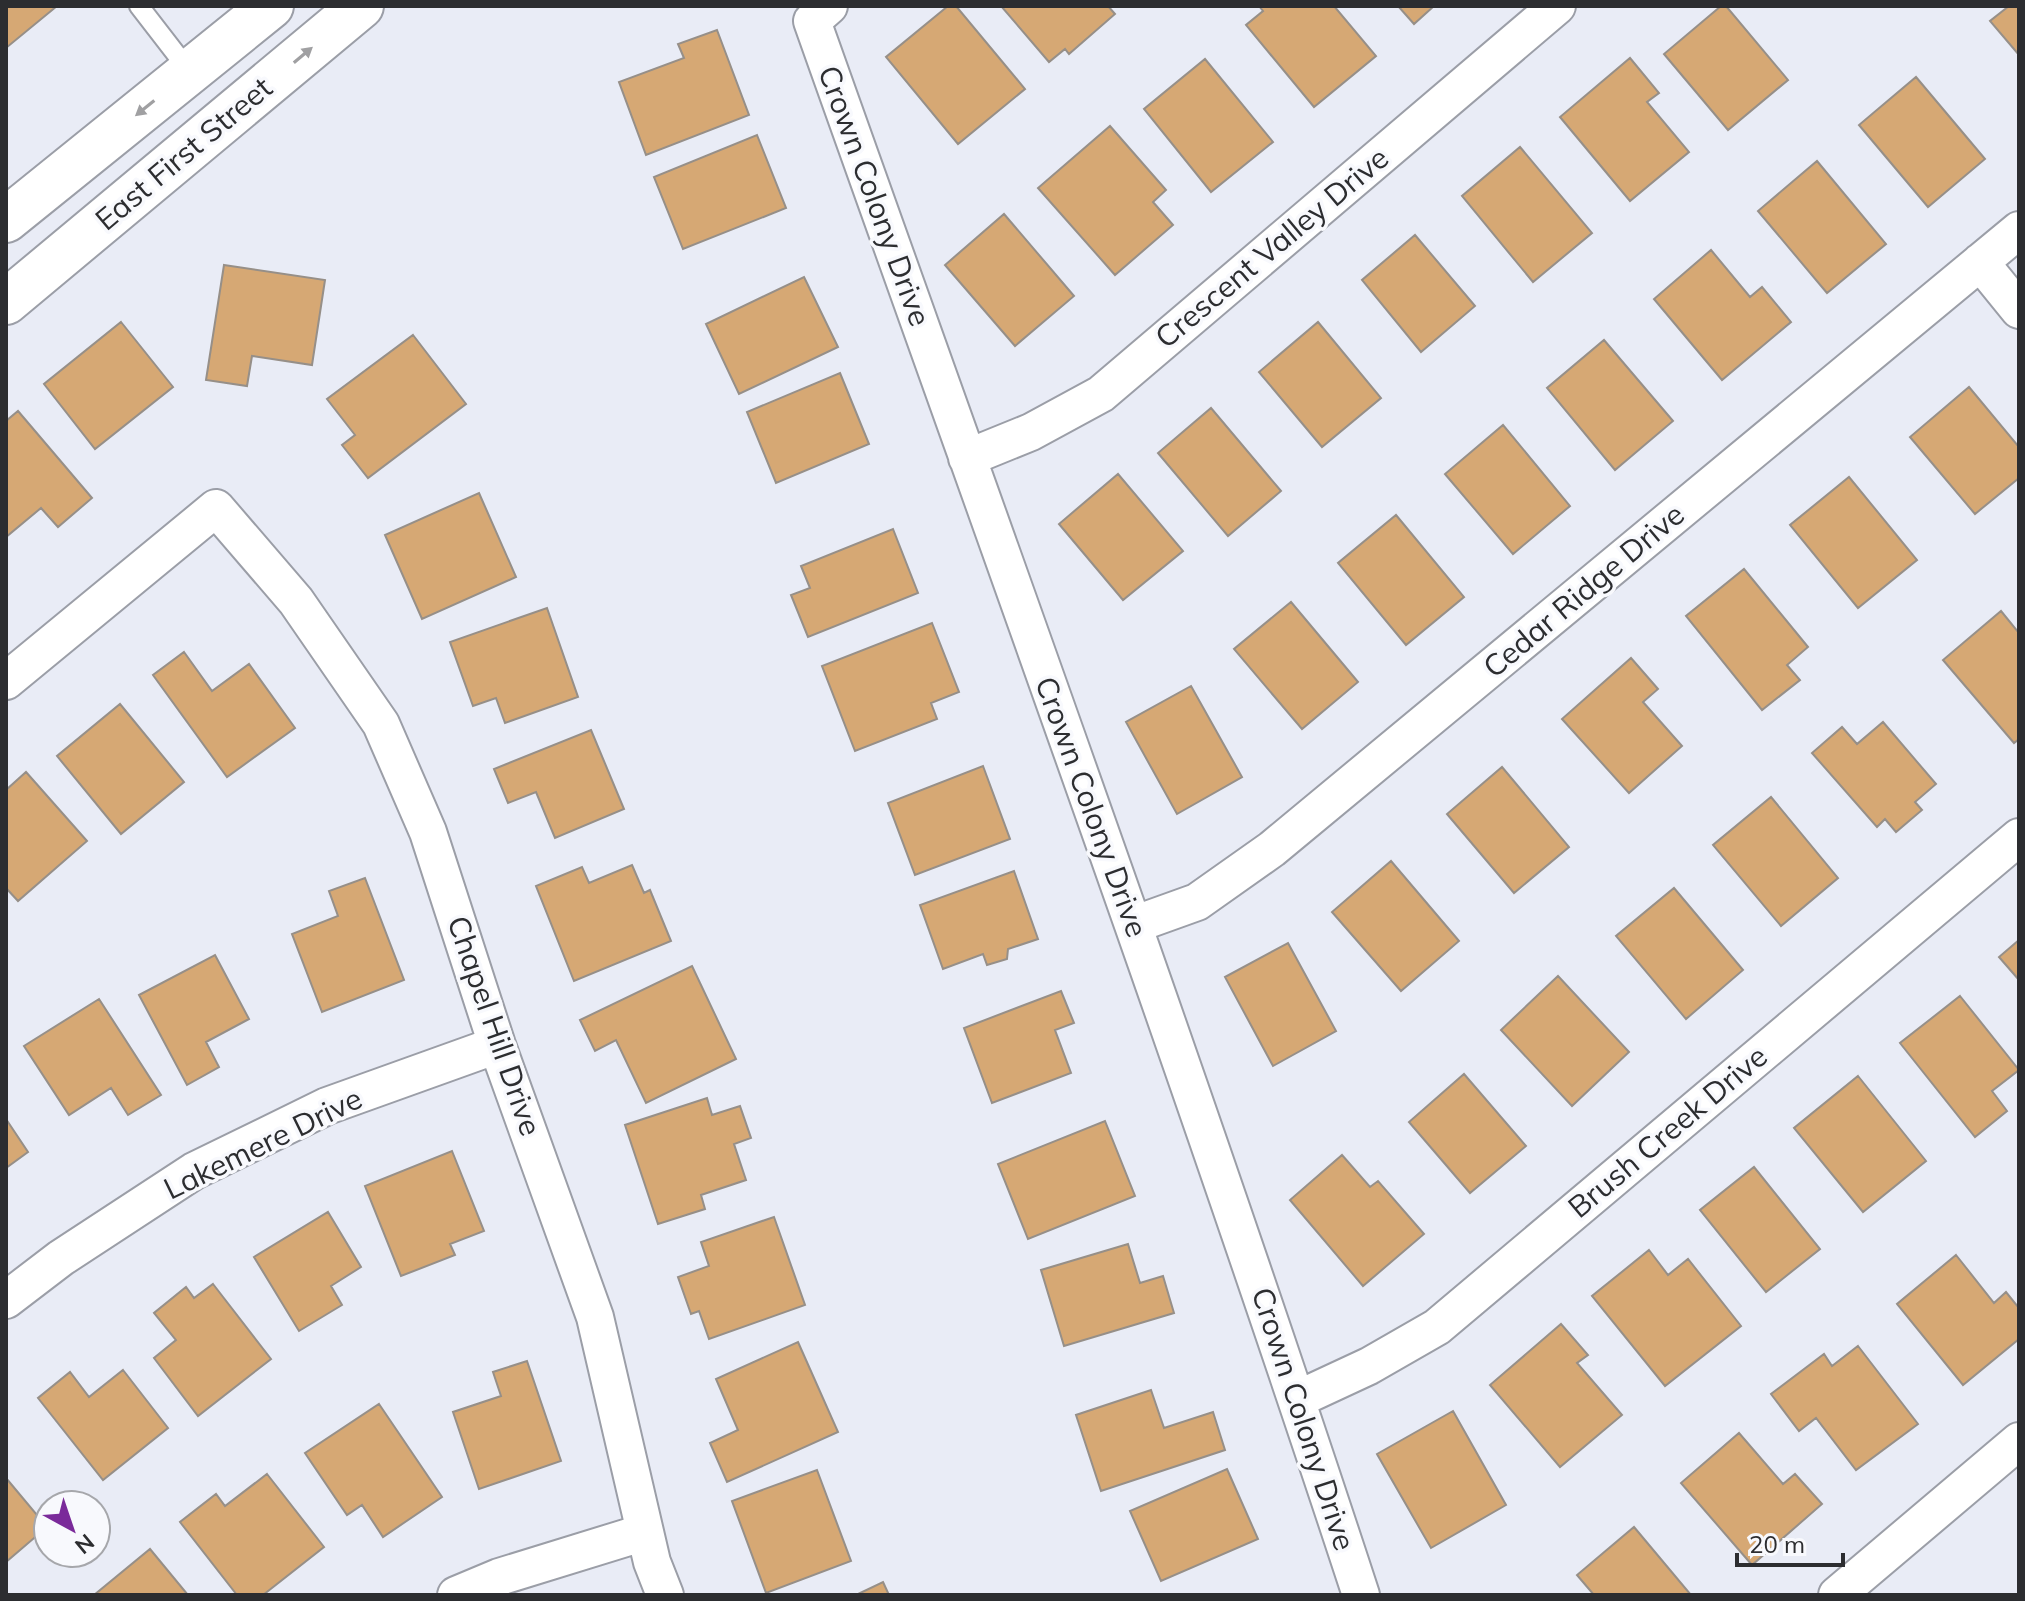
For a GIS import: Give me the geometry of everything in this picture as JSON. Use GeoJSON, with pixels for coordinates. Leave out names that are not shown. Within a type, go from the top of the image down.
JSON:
{"type":"FeatureCollection","features":[{"type":"Feature","properties":{"kind":"main road","name":"East First Street"},"geometry":{"type":"LineString","coordinates":[[6,220],[271,6]]}},
{"type":"Feature","properties":{"kind":"main road","name":"East First Street"},"geometry":{"type":"LineString","coordinates":[[6,302],[361,6]]}},
{"type":"Feature","properties":{"kind":"main road"},"geometry":{"type":"LineString","coordinates":[[190,72],[228,117]]}},
{"type":"Feature","properties":{"kind":"main road"},"geometry":{"type":"LineString","coordinates":[[6,220],[47,269]]}},
{"type":"Feature","properties":{"kind":"street","name":"Crescent Valley Drive"},"geometry":{"type":"LineString","coordinates":[[967,458],[1031,432],[1101,394],[1557,6]]}},
{"type":"Feature","properties":{"kind":"street","name":"Crown Colony Drive"},"geometry":{"type":"LineString","coordinates":[[820,14],[967,458],[1298,1399],[1361,1595]]}},
{"type":"Feature","properties":{"kind":"street","name":"Cedar Ridge Drive"},"geometry":{"type":"LineString","coordinates":[[1133,925],[1197,902],[1272,849],[2019,230]]}},
{"type":"Feature","properties":{"kind":"street"},"geometry":{"type":"LineString","coordinates":[[1980,262],[2019,310]]}},
{"type":"Feature","properties":{"kind":"street","name":"Chapel Hill Drive"},"geometry":{"type":"LineString","coordinates":[[6,681],[216,508],[296,601],[381,724],[428,832],[497,1045],[595,1317],[652,1562],[665,1595]]}},
{"type":"Feature","properties":{"kind":"street","name":"Brush Creek Drive"},"geometry":{"type":"LineString","coordinates":[[1298,1399],[1369,1366],[1437,1327],[2019,837]]}},
{"type":"Feature","properties":{"kind":"street","name":"Lakemere Drive"},"geometry":{"type":"LineString","coordinates":[[6,1300],[61,1258],[194,1171],[327,1106],[497,1045]]}},
{"type":"Feature","properties":{"kind":"street"},"geometry":{"type":"LineString","coordinates":[[1837,1595],[2019,1441]]}},
{"type":"Feature","properties":{"kind":"street"},"geometry":{"type":"LineString","coordinates":[[456,1595],[499,1577],[645,1532]]}},
{"type":"Feature","properties":{"kind":"lane"},"geometry":{"type":"LineString","coordinates":[[139,6],[190,72]]}},
{"type":"Feature","properties":{"kind":"building"},"geometry":{"type":"Polygon","coordinates":[[[6,6],[57,6],[6,48],[6,6]]]}},
{"type":"Feature","properties":{"kind":"building"},"geometry":{"type":"Polygon","coordinates":[[[948,6],[956,6],[1025,89],[958,144],[886,57],[948,6]]]}},
{"type":"Feature","properties":{"kind":"building"},"geometry":{"type":"Polygon","coordinates":[[[1001,6],[1108,6],[1115,14],[1069,54],[1065,49],[1049,62],[1001,6]]]}},
{"type":"Feature","properties":{"kind":"building"},"geometry":{"type":"Polygon","coordinates":[[[1259,6],[1334,6],[1376,56],[1314,107],[1246,25],[1263,11],[1259,6]]]}},
{"type":"Feature","properties":{"kind":"building"},"geometry":{"type":"Polygon","coordinates":[[[1398,6],[1434,6],[1414,24],[1398,6]]]}},
{"type":"Feature","properties":{"kind":"building"},"geometry":{"type":"Polygon","coordinates":[[[1721,6],[1726,6],[1788,80],[1728,130],[1664,54],[1721,6]]]}},
{"type":"Feature","properties":{"kind":"building"},"geometry":{"type":"Polygon","coordinates":[[[2009,6],[2019,6],[2019,55],[1990,21],[2009,6]]]}},
{"type":"Feature","properties":{"kind":"building"},"geometry":{"type":"Polygon","coordinates":[[[717,30],[749,115],[646,155],[619,82],[684,58],[678,44],[717,30]]]}},
{"type":"Feature","properties":{"kind":"building"},"geometry":{"type":"Polygon","coordinates":[[[1630,58],[1659,93],[1647,102],[1689,152],[1630,201],[1560,117],[1630,58]]]}},
{"type":"Feature","properties":{"kind":"building"},"geometry":{"type":"Polygon","coordinates":[[[1205,59],[1273,142],[1211,192],[1144,109],[1205,59]]]}},
{"type":"Feature","properties":{"kind":"building"},"geometry":{"type":"Polygon","coordinates":[[[1916,77],[1985,159],[1928,207],[1859,125],[1916,77]]]}},
{"type":"Feature","properties":{"kind":"building"},"geometry":{"type":"Polygon","coordinates":[[[1110,126],[1166,190],[1153,202],[1173,225],[1115,275],[1038,188],[1110,126]]]}},
{"type":"Feature","properties":{"kind":"building"},"geometry":{"type":"Polygon","coordinates":[[[757,135],[786,208],[683,249],[654,177],[757,135]]]}},
{"type":"Feature","properties":{"kind":"building"},"geometry":{"type":"Polygon","coordinates":[[[1520,147],[1592,233],[1533,282],[1462,196],[1520,147]]]}},
{"type":"Feature","properties":{"kind":"building"},"geometry":{"type":"Polygon","coordinates":[[[1817,161],[1886,244],[1827,293],[1758,211],[1817,161]]]}},
{"type":"Feature","properties":{"kind":"building"},"geometry":{"type":"Polygon","coordinates":[[[1004,214],[1074,296],[1015,346],[945,265],[1004,214]]]}},
{"type":"Feature","properties":{"kind":"building"},"geometry":{"type":"Polygon","coordinates":[[[1415,235],[1475,306],[1421,352],[1362,280],[1415,235]]]}},
{"type":"Feature","properties":{"kind":"building"},"geometry":{"type":"Polygon","coordinates":[[[1711,250],[1750,297],[1762,287],[1791,322],[1722,380],[1654,299],[1711,250]]]}},
{"type":"Feature","properties":{"kind":"building"},"geometry":{"type":"Polygon","coordinates":[[[224,265],[325,280],[312,365],[252,356],[247,386],[206,380],[224,265]]]}},
{"type":"Feature","properties":{"kind":"building"},"geometry":{"type":"Polygon","coordinates":[[[804,277],[838,347],[739,394],[706,324],[804,277]]]}},
{"type":"Feature","properties":{"kind":"building"},"geometry":{"type":"Polygon","coordinates":[[[121,322],[173,387],[95,449],[44,384],[121,322]]]}},
{"type":"Feature","properties":{"kind":"building"},"geometry":{"type":"Polygon","coordinates":[[[1318,322],[1381,398],[1322,447],[1259,372],[1318,322]]]}},
{"type":"Feature","properties":{"kind":"building"},"geometry":{"type":"Polygon","coordinates":[[[413,335],[466,404],[368,478],[342,445],[355,435],[327,399],[413,335]]]}},
{"type":"Feature","properties":{"kind":"building"},"geometry":{"type":"Polygon","coordinates":[[[1604,340],[1673,421],[1615,470],[1547,388],[1604,340]]]}},
{"type":"Feature","properties":{"kind":"building"},"geometry":{"type":"Polygon","coordinates":[[[840,373],[869,444],[776,483],[747,412],[840,373]]]}},
{"type":"Feature","properties":{"kind":"building"},"geometry":{"type":"Polygon","coordinates":[[[1969,387],[2019,447],[2019,478],[1975,514],[1910,437],[1969,387]]]}},
{"type":"Feature","properties":{"kind":"building"},"geometry":{"type":"Polygon","coordinates":[[[1211,408],[1281,491],[1228,536],[1158,453],[1211,408]]]}},
{"type":"Feature","properties":{"kind":"building"},"geometry":{"type":"Polygon","coordinates":[[[18,411],[92,498],[58,527],[41,508],[6,537],[6,421],[18,411]]]}},
{"type":"Feature","properties":{"kind":"building"},"geometry":{"type":"Polygon","coordinates":[[[1503,425],[1570,506],[1513,554],[1445,474],[1503,425]]]}},
{"type":"Feature","properties":{"kind":"building"},"geometry":{"type":"Polygon","coordinates":[[[1118,474],[1183,551],[1123,600],[1059,524],[1118,474]]]}},
{"type":"Feature","properties":{"kind":"building"},"geometry":{"type":"Polygon","coordinates":[[[1849,477],[1917,560],[1858,608],[1790,525],[1849,477]]]}},
{"type":"Feature","properties":{"kind":"building"},"geometry":{"type":"Polygon","coordinates":[[[479,493],[516,577],[422,619],[385,535],[479,493]]]}},
{"type":"Feature","properties":{"kind":"building"},"geometry":{"type":"Polygon","coordinates":[[[1396,515],[1464,597],[1406,645],[1338,563],[1396,515]]]}},
{"type":"Feature","properties":{"kind":"building"},"geometry":{"type":"Polygon","coordinates":[[[893,529],[918,593],[808,637],[791,595],[810,588],[801,566],[893,529]]]}},
{"type":"Feature","properties":{"kind":"building"},"geometry":{"type":"Polygon","coordinates":[[[1744,569],[1808,647],[1787,665],[1800,680],[1762,710],[1686,616],[1744,569]]]}},
{"type":"Feature","properties":{"kind":"building"},"geometry":{"type":"Polygon","coordinates":[[[1291,602],[1358,682],[1302,729],[1234,649],[1291,602]]]}},
{"type":"Feature","properties":{"kind":"building"},"geometry":{"type":"Polygon","coordinates":[[[547,608],[578,697],[505,723],[496,698],[473,706],[450,642],[547,608]]]}},
{"type":"Feature","properties":{"kind":"building"},"geometry":{"type":"Polygon","coordinates":[[[2001,611],[2019,633],[2019,739],[2014,743],[1943,660],[2001,611]]]}},
{"type":"Feature","properties":{"kind":"building"},"geometry":{"type":"Polygon","coordinates":[[[932,623],[959,692],[931,703],[937,719],[855,751],[822,666],[932,623]]]}},
{"type":"Feature","properties":{"kind":"building"},"geometry":{"type":"Polygon","coordinates":[[[184,652],[212,691],[249,664],[295,728],[227,777],[153,675],[184,652]]]}},
{"type":"Feature","properties":{"kind":"building"},"geometry":{"type":"Polygon","coordinates":[[[1631,658],[1658,689],[1643,702],[1682,746],[1629,793],[1562,719],[1631,658]]]}},
{"type":"Feature","properties":{"kind":"building"},"geometry":{"type":"Polygon","coordinates":[[[1191,686],[1242,777],[1177,814],[1126,722],[1191,686]]]}},
{"type":"Feature","properties":{"kind":"building"},"geometry":{"type":"Polygon","coordinates":[[[120,704],[184,782],[121,834],[57,756],[120,704]]]}},
{"type":"Feature","properties":{"kind":"building"},"geometry":{"type":"Polygon","coordinates":[[[1883,722],[1936,784],[1915,802],[1922,810],[1896,832],[1885,819],[1877,827],[1812,753],[1842,727],[1857,744],[1883,722]]]}},
{"type":"Feature","properties":{"kind":"building"},"geometry":{"type":"Polygon","coordinates":[[[591,730],[624,809],[555,838],[536,792],[508,803],[494,769],[591,730]]]}},
{"type":"Feature","properties":{"kind":"building"},"geometry":{"type":"Polygon","coordinates":[[[983,766],[1010,839],[915,875],[888,803],[983,766]]]}},
{"type":"Feature","properties":{"kind":"building"},"geometry":{"type":"Polygon","coordinates":[[[1502,767],[1569,847],[1514,893],[1447,814],[1502,767]]]}},
{"type":"Feature","properties":{"kind":"building"},"geometry":{"type":"Polygon","coordinates":[[[26,772],[87,841],[18,901],[6,888],[6,790],[26,772]]]}},
{"type":"Feature","properties":{"kind":"building"},"geometry":{"type":"Polygon","coordinates":[[[1771,797],[1838,878],[1781,926],[1713,845],[1771,797]]]}},
{"type":"Feature","properties":{"kind":"building"},"geometry":{"type":"Polygon","coordinates":[[[1391,861],[1459,941],[1401,991],[1332,912],[1391,861]]]}},
{"type":"Feature","properties":{"kind":"building"},"geometry":{"type":"Polygon","coordinates":[[[632,865],[644,893],[650,890],[671,941],[574,981],[536,886],[582,867],[589,883],[632,865]]]}},
{"type":"Feature","properties":{"kind":"building"},"geometry":{"type":"Polygon","coordinates":[[[1014,871],[1038,939],[1008,949],[1007,959],[987,965],[983,954],[943,969],[920,905],[1014,871]]]}},
{"type":"Feature","properties":{"kind":"building"},"geometry":{"type":"Polygon","coordinates":[[[365,878],[404,980],[322,1012],[292,934],[338,916],[329,891],[365,878]]]}},
{"type":"Feature","properties":{"kind":"building"},"geometry":{"type":"Polygon","coordinates":[[[1674,888],[1743,970],[1686,1019],[1616,936],[1674,888]]]}},
{"type":"Feature","properties":{"kind":"building"},"geometry":{"type":"Polygon","coordinates":[[[2019,940],[2019,980],[1999,957],[2019,940]]]}},
{"type":"Feature","properties":{"kind":"building"},"geometry":{"type":"Polygon","coordinates":[[[1288,943],[1336,1031],[1273,1066],[1225,977],[1288,943]]]}},
{"type":"Feature","properties":{"kind":"building"},"geometry":{"type":"Polygon","coordinates":[[[215,955],[249,1019],[206,1042],[219,1067],[187,1085],[139,995],[215,955]]]}},
{"type":"Feature","properties":{"kind":"building"},"geometry":{"type":"Polygon","coordinates":[[[692,966],[736,1059],[646,1103],[616,1040],[595,1051],[580,1020],[692,966]]]}},
{"type":"Feature","properties":{"kind":"building"},"geometry":{"type":"Polygon","coordinates":[[[1558,976],[1629,1052],[1572,1106],[1501,1030],[1558,976]]]}},
{"type":"Feature","properties":{"kind":"building"},"geometry":{"type":"Polygon","coordinates":[[[1061,991],[1074,1023],[1055,1030],[1071,1073],[992,1103],[964,1028],[1061,991]]]}},
{"type":"Feature","properties":{"kind":"building"},"geometry":{"type":"Polygon","coordinates":[[[1960,996],[2019,1070],[1992,1091],[2007,1111],[1975,1137],[1900,1043],[1960,996]]]}},
{"type":"Feature","properties":{"kind":"building"},"geometry":{"type":"Polygon","coordinates":[[[99,999],[161,1095],[128,1115],[111,1088],[69,1115],[24,1046],[99,999]]]}},
{"type":"Feature","properties":{"kind":"building"},"geometry":{"type":"Polygon","coordinates":[[[1464,1074],[1526,1146],[1470,1193],[1409,1122],[1464,1074]]]}},
{"type":"Feature","properties":{"kind":"building"},"geometry":{"type":"Polygon","coordinates":[[[1858,1076],[1926,1161],[1863,1212],[1794,1128],[1858,1076]]]}},
{"type":"Feature","properties":{"kind":"building"},"geometry":{"type":"Polygon","coordinates":[[[707,1098],[712,1115],[740,1106],[751,1138],[734,1144],[746,1180],[701,1195],[705,1209],[658,1224],[625,1125],[707,1098]]]}},
{"type":"Feature","properties":{"kind":"building"},"geometry":{"type":"Polygon","coordinates":[[[6,1119],[28,1152],[6,1168],[6,1119]]]}},
{"type":"Feature","properties":{"kind":"building"},"geometry":{"type":"Polygon","coordinates":[[[1105,1121],[1135,1196],[1028,1239],[998,1164],[1105,1121]]]}},
{"type":"Feature","properties":{"kind":"building"},"geometry":{"type":"Polygon","coordinates":[[[452,1151],[484,1231],[450,1244],[455,1255],[401,1276],[365,1186],[452,1151]]]}},
{"type":"Feature","properties":{"kind":"building"},"geometry":{"type":"Polygon","coordinates":[[[1342,1155],[1370,1187],[1378,1181],[1424,1234],[1363,1286],[1290,1200],[1342,1155]]]}},
{"type":"Feature","properties":{"kind":"building"},"geometry":{"type":"Polygon","coordinates":[[[1754,1167],[1820,1249],[1766,1292],[1700,1210],[1754,1167]]]}},
{"type":"Feature","properties":{"kind":"building"},"geometry":{"type":"Polygon","coordinates":[[[328,1212],[361,1267],[331,1286],[342,1305],[299,1331],[254,1257],[328,1212]]]}},
{"type":"Feature","properties":{"kind":"building"},"geometry":{"type":"Polygon","coordinates":[[[774,1217],[805,1305],[709,1339],[699,1311],[691,1314],[678,1277],[709,1266],[701,1242],[774,1217]]]}},
{"type":"Feature","properties":{"kind":"building"},"geometry":{"type":"Polygon","coordinates":[[[1128,1244],[1140,1283],[1163,1276],[1174,1313],[1064,1346],[1041,1270],[1128,1244]]]}},
{"type":"Feature","properties":{"kind":"building"},"geometry":{"type":"Polygon","coordinates":[[[1649,1250],[1668,1275],[1688,1259],[1741,1326],[1665,1386],[1592,1296],[1649,1250]]]}},
{"type":"Feature","properties":{"kind":"building"},"geometry":{"type":"Polygon","coordinates":[[[1956,1255],[1994,1303],[2006,1292],[2019,1308],[2019,1339],[1963,1385],[1897,1304],[1956,1255]]]}},
{"type":"Feature","properties":{"kind":"building"},"geometry":{"type":"Polygon","coordinates":[[[213,1284],[271,1359],[198,1416],[154,1358],[176,1340],[154,1313],[186,1287],[194,1298],[213,1284]]]}},
{"type":"Feature","properties":{"kind":"building"},"geometry":{"type":"Polygon","coordinates":[[[1561,1324],[1588,1355],[1577,1363],[1622,1415],[1560,1467],[1490,1385],[1561,1324]]]}},
{"type":"Feature","properties":{"kind":"building"},"geometry":{"type":"Polygon","coordinates":[[[798,1342],[838,1432],[727,1482],[710,1443],[738,1430],[716,1379],[798,1342]]]}},
{"type":"Feature","properties":{"kind":"building"},"geometry":{"type":"Polygon","coordinates":[[[1858,1346],[1918,1424],[1856,1470],[1816,1418],[1799,1431],[1771,1394],[1824,1354],[1832,1366],[1858,1346]]]}},
{"type":"Feature","properties":{"kind":"building"},"geometry":{"type":"Polygon","coordinates":[[[527,1361],[561,1461],[479,1489],[453,1412],[501,1396],[493,1372],[527,1361]]]}},
{"type":"Feature","properties":{"kind":"building"},"geometry":{"type":"Polygon","coordinates":[[[123,1370],[168,1428],[103,1480],[38,1398],[70,1372],[89,1397],[123,1370]]]}},
{"type":"Feature","properties":{"kind":"building"},"geometry":{"type":"Polygon","coordinates":[[[1151,1390],[1164,1428],[1213,1412],[1225,1450],[1101,1491],[1076,1415],[1151,1390]]]}},
{"type":"Feature","properties":{"kind":"building"},"geometry":{"type":"Polygon","coordinates":[[[379,1404],[442,1497],[383,1537],[362,1505],[347,1515],[305,1453],[379,1404]]]}},
{"type":"Feature","properties":{"kind":"building"},"geometry":{"type":"Polygon","coordinates":[[[1453,1411],[1506,1505],[1431,1548],[1377,1454],[1453,1411]]]}},
{"type":"Feature","properties":{"kind":"building"},"geometry":{"type":"Polygon","coordinates":[[[1739,1433],[1783,1484],[1795,1474],[1822,1504],[1752,1565],[1681,1483],[1739,1433]]]}},
{"type":"Feature","properties":{"kind":"building"},"geometry":{"type":"Polygon","coordinates":[[[1227,1469],[1258,1539],[1161,1581],[1130,1511],[1227,1469]]]}},
{"type":"Feature","properties":{"kind":"building"},"geometry":{"type":"Polygon","coordinates":[[[817,1470],[851,1561],[766,1593],[732,1501],[817,1470]]]}},
{"type":"Feature","properties":{"kind":"building"},"geometry":{"type":"Polygon","coordinates":[[[267,1474],[324,1547],[263,1595],[237,1595],[180,1522],[216,1494],[225,1506],[267,1474]]]}},
{"type":"Feature","properties":{"kind":"building"},"geometry":{"type":"Polygon","coordinates":[[[6,1478],[32,1509],[32,1540],[6,1562],[6,1478]]]}},
{"type":"Feature","properties":{"kind":"building"},"geometry":{"type":"Polygon","coordinates":[[[1634,1527],[1691,1595],[1594,1595],[1577,1575],[1634,1527]]]}},
{"type":"Feature","properties":{"kind":"building"},"geometry":{"type":"Polygon","coordinates":[[[150,1549],[188,1595],[94,1595],[150,1549]]]}},
{"type":"Feature","properties":{"kind":"building"},"geometry":{"type":"Polygon","coordinates":[[[883,1582],[889,1595],[856,1595],[883,1582]]]}}]}
